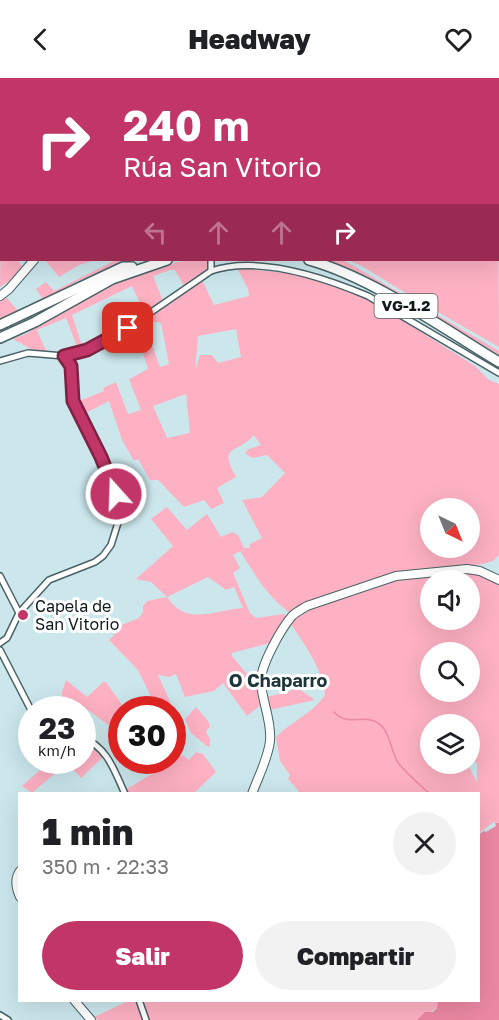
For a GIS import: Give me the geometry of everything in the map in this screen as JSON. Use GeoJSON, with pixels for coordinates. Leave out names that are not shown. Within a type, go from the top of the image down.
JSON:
{"type":"FeatureCollection","features":[{"type":"Feature","properties":{"kind":"highway"},"geometry":{"type":"LineString","coordinates":[[0,332],[132,267],[153,261]]}},
{"type":"Feature","properties":{"kind":"highway"},"geometry":{"type":"LineString","coordinates":[[0,338],[35,322],[112,279],[164,261]]}},
{"type":"Feature","properties":{"kind":"highway","name":"VG-1.2"},"geometry":{"type":"LineString","coordinates":[[312,261],[333,267],[364,282],[499,362]]}},
{"type":"Feature","properties":{"kind":"highway"},"geometry":{"type":"LineString","coordinates":[[0,325],[112,271],[132,267]]}},
{"type":"Feature","properties":{"kind":"street"},"geometry":{"type":"LineString","coordinates":[[0,296],[33,261]]}},
{"type":"Feature","properties":{"kind":"street"},"geometry":{"type":"LineString","coordinates":[[211,261],[211,271]]}},
{"type":"Feature","properties":{"kind":"street"},"geometry":{"type":"LineString","coordinates":[[0,361],[28,353],[64,356],[87,350],[128,328],[211,271],[240,264],[291,271],[332,282],[368,296],[499,373]]}},
{"type":"Feature","properties":{"kind":"street"},"geometry":{"type":"LineString","coordinates":[[0,643],[7,638],[19,613],[49,580],[95,562],[103,556],[111,545],[122,513],[101,457],[73,401],[71,366],[64,356]]}},
{"type":"Feature","properties":{"kind":"street"},"geometry":{"type":"LineString","coordinates":[[253,792],[270,740],[270,726],[261,688],[262,671],[284,628],[295,613],[307,606],[396,576],[467,569],[483,572],[499,580]]}},
{"type":"Feature","properties":{"kind":"street"},"geometry":{"type":"LineString","coordinates":[[0,576],[19,613]]}},
{"type":"Feature","properties":{"kind":"street"},"geometry":{"type":"LineString","coordinates":[[0,650],[24,696]]}},
{"type":"Feature","properties":{"kind":"street"},"geometry":{"type":"LineString","coordinates":[[96,745],[107,755],[124,792]]}},
{"type":"Feature","properties":{"kind":"street"},"geometry":{"type":"LineString","coordinates":[[18,874],[16,884],[18,890]]}},
{"type":"Feature","properties":{"kind":"street"},"geometry":{"type":"LineString","coordinates":[[76,1002],[91,1020]]}},
{"type":"Feature","properties":{"kind":"street"},"geometry":{"type":"LineString","coordinates":[[140,1002],[146,1020]]}},
{"type":"Feature","properties":{"kind":"street"},"geometry":{"type":"LineString","coordinates":[[0,1015],[8,1020]]}},
{"type":"Feature","properties":{"kind":"shaded area"},"geometry":{"type":"Polygon","coordinates":[[[0,261],[19,261],[22,267],[0,287],[0,261]]]}},
{"type":"Feature","properties":{"kind":"shaded area"},"geometry":{"type":"Polygon","coordinates":[[[46,261],[92,261],[79,265],[59,277],[46,261]]]}},
{"type":"Feature","properties":{"kind":"shaded area"},"geometry":{"type":"Polygon","coordinates":[[[114,261],[125,261],[43,299],[36,289],[46,282],[54,291],[114,261]]]}},
{"type":"Feature","properties":{"kind":"shaded area"},"geometry":{"type":"Polygon","coordinates":[[[208,261],[209,268],[184,286],[175,270],[153,276],[163,301],[145,313],[132,286],[72,315],[83,349],[78,349],[66,318],[37,330],[46,351],[33,350],[13,339],[26,334],[108,286],[177,262],[208,261]]]}},
{"type":"Feature","properties":{"kind":"shaded area"},"geometry":{"type":"Polygon","coordinates":[[[330,261],[344,261],[352,265],[499,351],[499,355],[368,277],[330,261]]]}},
{"type":"Feature","properties":{"kind":"shaded area"},"geometry":{"type":"Polygon","coordinates":[[[350,261],[498,261],[499,347],[415,299],[350,261]]]}},
{"type":"Feature","properties":{"kind":"shaded area"},"geometry":{"type":"Polygon","coordinates":[[[237,268],[294,274],[362,295],[475,366],[489,380],[499,384],[499,555],[493,561],[483,564],[395,574],[305,603],[296,609],[294,607],[290,613],[267,592],[240,551],[233,555],[240,568],[233,573],[250,613],[256,618],[284,614],[288,619],[274,642],[232,653],[246,673],[259,671],[260,690],[258,691],[262,704],[247,716],[223,683],[214,691],[186,697],[176,674],[169,677],[158,675],[167,696],[151,696],[138,670],[109,640],[120,629],[119,626],[139,618],[147,601],[167,597],[151,582],[136,579],[173,546],[151,519],[167,507],[187,530],[207,514],[221,537],[232,532],[238,535],[244,548],[250,548],[250,544],[262,538],[242,500],[262,497],[285,473],[267,455],[252,458],[245,453],[261,445],[254,435],[229,454],[231,467],[236,477],[217,488],[224,503],[211,509],[204,500],[184,507],[158,480],[150,480],[138,459],[134,461],[122,440],[109,401],[82,415],[77,402],[104,391],[103,388],[116,382],[128,414],[141,410],[129,379],[148,369],[135,328],[137,324],[144,322],[160,367],[169,364],[161,323],[149,321],[149,317],[202,280],[214,305],[249,296],[248,289],[237,268]],[[236,329],[198,336],[195,371],[200,355],[212,355],[218,363],[241,357],[236,329]],[[186,394],[153,406],[167,438],[190,433],[186,394]],[[208,577],[167,597],[183,612],[192,614],[243,608],[234,587],[226,590],[208,577]]]}},
{"type":"Feature","properties":{"kind":"shaded area"},"geometry":{"type":"Polygon","coordinates":[[[7,298],[19,312],[0,321],[0,301],[7,298]]]}},
{"type":"Feature","properties":{"kind":"shaded area"},"geometry":{"type":"Polygon","coordinates":[[[480,575],[499,583],[499,823],[494,822],[480,832],[480,792],[298,792],[299,791],[288,779],[290,775],[280,761],[276,737],[315,707],[325,695],[317,667],[291,624],[301,614],[395,580],[420,577],[420,630],[480,630],[480,575]]]}},
{"type":"Feature","properties":{"kind":"shaded area"},"geometry":{"type":"Polygon","coordinates":[[[66,680],[86,696],[62,696],[66,680]]]}},
{"type":"Feature","properties":{"kind":"shaded area"},"geometry":{"type":"Polygon","coordinates":[[[103,682],[106,682],[116,696],[108,696],[108,725],[96,716],[96,696],[88,696],[103,682]]]}},
{"type":"Feature","properties":{"kind":"shaded area"},"geometry":{"type":"Polygon","coordinates":[[[296,687],[315,700],[269,710],[266,697],[288,692],[296,687]]]}},
{"type":"Feature","properties":{"kind":"shaded area"},"geometry":{"type":"Polygon","coordinates":[[[196,707],[210,726],[206,732],[210,739],[210,746],[208,747],[191,733],[186,718],[196,707]]]}},
{"type":"Feature","properties":{"kind":"shaded area"},"geometry":{"type":"Polygon","coordinates":[[[96,747],[105,755],[96,764],[96,747]]]}},
{"type":"Feature","properties":{"kind":"shaded area"},"geometry":{"type":"Polygon","coordinates":[[[196,752],[203,754],[216,772],[195,792],[128,792],[127,789],[152,774],[186,774],[186,758],[189,760],[196,752]]]}},
{"type":"Feature","properties":{"kind":"shaded area"},"geometry":{"type":"Polygon","coordinates":[[[36,774],[54,774],[33,792],[22,786],[36,774]]]}},
{"type":"Feature","properties":{"kind":"shaded area"},"geometry":{"type":"Polygon","coordinates":[[[495,823],[499,823],[499,1020],[417,1020],[425,1012],[433,1012],[437,1008],[438,1002],[480,1002],[480,833],[496,826],[495,823]]]}},
{"type":"Feature","properties":{"kind":"shaded area"},"geometry":{"type":"Polygon","coordinates":[[[126,1002],[137,1002],[143,1020],[98,1020],[94,1017],[126,1002]]]}},
{"type":"Feature","properties":{"kind":"shaded area"},"geometry":{"type":"Polygon","coordinates":[[[142,1002],[438,1002],[437,1008],[417,1020],[147,1020],[142,1002]]]}},
{"type":"Feature","properties":{"kind":"waterway"},"geometry":{"type":"LineString","coordinates":[[334,712],[345,719],[367,719],[378,723],[386,731],[399,764],[428,792]]}},
{"type":"Feature","properties":{"kind":"place","name":"Capela de San Vitorio"},"geometry":{"type":"Point","coordinates":[23,615]}},
{"type":"Feature","properties":{"kind":"district","name":"O Chaparro"},"geometry":{"type":"Point","coordinates":[278,681]}},
{"type":"Feature","properties":{"kind":"route"},"geometry":{"type":"LineString","coordinates":[[116,494],[108,471],[73,401],[71,366],[64,356],[87,350],[128,328]]}}]}
